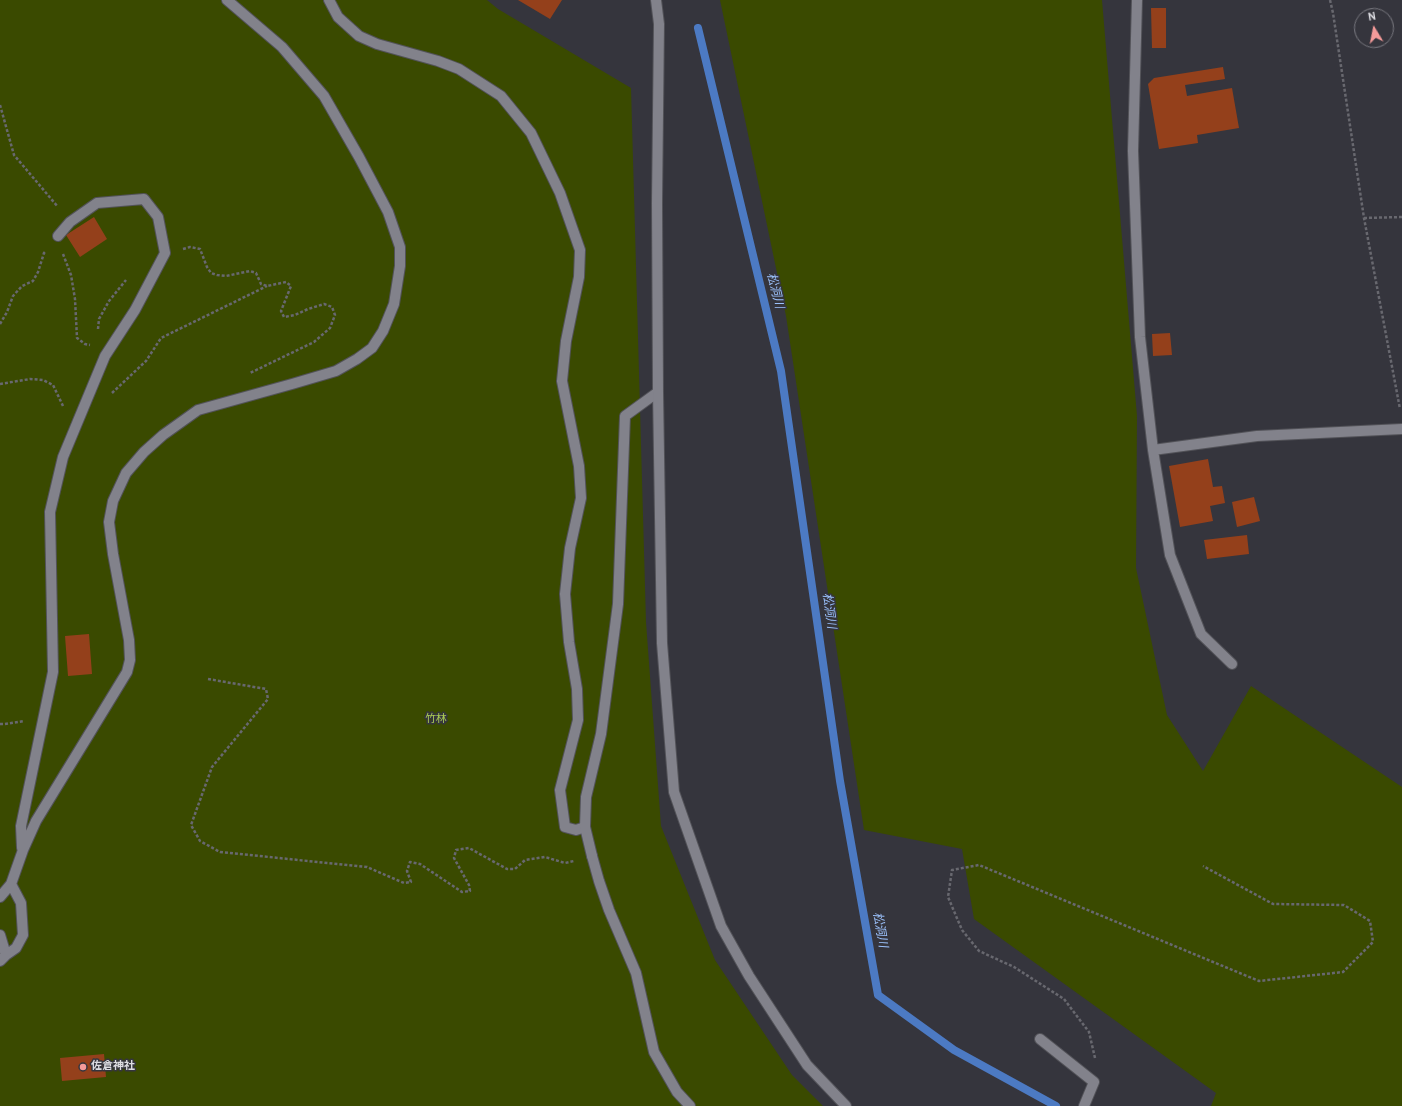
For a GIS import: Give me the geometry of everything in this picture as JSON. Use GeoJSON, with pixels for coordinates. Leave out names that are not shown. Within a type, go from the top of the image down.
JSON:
{"type":"FeatureCollection","features":[{"type":"Feature","properties":{"kind":"street"},"geometry":{"type":"LineString","coordinates":[[0,898],[11,884],[23,850],[36,821],[127,672],[130,660],[129,640],[113,554],[109,522],[113,500],[126,473],[144,452],[163,435],[198,410],[336,371],[357,359],[372,348],[383,331],[394,304],[400,266],[400,247],[388,212],[359,157],[324,96],[282,47],[227,0]]}},
{"type":"Feature","properties":{"kind":"street"},"geometry":{"type":"LineString","coordinates":[[330,0],[338,18],[360,36],[377,44],[438,61],[459,69],[501,96],[531,133],[560,193],[580,250],[580,277],[566,341],[562,381],[579,466],[581,498],[570,548],[565,594],[569,642],[577,689],[578,720],[560,790],[565,827],[576,830],[585,827]]}},
{"type":"Feature","properties":{"kind":"street"},"geometry":{"type":"LineString","coordinates":[[656,0],[659,24],[657,203],[662,643],[674,792],[721,926],[745,970],[807,1065],[846,1106]]}},
{"type":"Feature","properties":{"kind":"street"},"geometry":{"type":"LineString","coordinates":[[1137,0],[1134,151],[1140,337],[1152,450],[1170,555],[1201,634],[1232,664]]}},
{"type":"Feature","properties":{"kind":"street"},"geometry":{"type":"LineString","coordinates":[[23,850],[21,826],[53,672],[50,512],[63,457],[105,356],[135,310],[165,253],[158,217],[144,199],[97,203],[70,222],[58,236]]}},
{"type":"Feature","properties":{"kind":"street"},"geometry":{"type":"LineString","coordinates":[[658,392],[625,416],[618,604],[601,734],[586,797],[585,827],[599,881],[609,910],[636,973],[654,1052],[677,1092],[690,1106]]}},
{"type":"Feature","properties":{"kind":"street"},"geometry":{"type":"LineString","coordinates":[[1152,450],[1257,436],[1402,428]]}},
{"type":"Feature","properties":{"kind":"street"},"geometry":{"type":"LineString","coordinates":[[3,958],[16,948],[23,935],[21,903],[11,884]]}},
{"type":"Feature","properties":{"kind":"street"},"geometry":{"type":"LineString","coordinates":[[0,935],[3,958]]}},
{"type":"Feature","properties":{"kind":"street"},"geometry":{"type":"LineString","coordinates":[[1040,1039],[1094,1082],[1084,1106]]}},
{"type":"Feature","properties":{"kind":"path"},"geometry":{"type":"LineString","coordinates":[[1330,0],[1334,13],[1364,218],[1400,410]]}},
{"type":"Feature","properties":{"kind":"path"},"geometry":{"type":"LineString","coordinates":[[0,105],[14,155],[70,222]]}},
{"type":"Feature","properties":{"kind":"path"},"geometry":{"type":"LineString","coordinates":[[1364,218],[1402,217]]}},
{"type":"Feature","properties":{"kind":"path"},"geometry":{"type":"LineString","coordinates":[[0,324],[7,312],[13,296],[22,286],[33,281],[38,272],[44,253],[58,236]]}},
{"type":"Feature","properties":{"kind":"path"},"geometry":{"type":"LineString","coordinates":[[58,236],[72,281],[75,299],[77,338],[85,344],[91,345]]}},
{"type":"Feature","properties":{"kind":"path"},"geometry":{"type":"LineString","coordinates":[[165,253],[190,247],[200,249],[211,273],[217,276],[226,276],[250,271],[256,273],[261,284],[267,286]]}},
{"type":"Feature","properties":{"kind":"path"},"geometry":{"type":"LineString","coordinates":[[111,393],[146,361],[161,338],[267,286],[286,282],[291,286],[281,311],[284,317],[295,315],[324,304],[332,307],[335,315],[330,328],[314,342],[249,374]]}},
{"type":"Feature","properties":{"kind":"path"},"geometry":{"type":"LineString","coordinates":[[0,384],[30,379],[43,380],[53,385],[62,405],[68,412],[79,419]]}},
{"type":"Feature","properties":{"kind":"path"},"geometry":{"type":"LineString","coordinates":[[208,679],[266,689],[268,699],[212,767],[191,825],[200,841],[220,852],[367,867],[404,883],[411,882],[407,871],[410,862],[420,864],[462,892],[470,891],[454,858],[456,850],[468,848],[507,869],[514,870],[525,860],[545,856],[565,863],[592,856]]}},
{"type":"Feature","properties":{"kind":"path"},"geometry":{"type":"LineString","coordinates":[[1094,1082],[1096,1062],[1089,1032],[1064,999],[1014,967],[979,951],[962,930],[948,897],[952,870],[980,864],[1259,981],[1343,972],[1372,942],[1370,921],[1344,905],[1273,904],[1203,866]]}},
{"type":"Feature","properties":{"kind":"green space","name":"竹林"},"geometry":{"type":"Polygon","coordinates":[[[0,0],[487,0],[498,9],[631,88],[646,622],[661,826],[715,960],[792,1075],[823,1106],[0,1106],[0,0]]]}},
{"type":"Feature","properties":{"kind":"green space"},"geometry":{"type":"Polygon","coordinates":[[[720,0],[1102,0],[1137,416],[1136,568],[1167,715],[1203,771],[1251,686],[1402,787],[1402,1106],[1211,1106],[1216,1093],[974,919],[962,849],[864,830],[786,316],[720,0]]]}},
{"type":"Feature","properties":{"kind":"building"},"geometry":{"type":"Polygon","coordinates":[[[518,0],[562,0],[550,19],[518,0]]]}},
{"type":"Feature","properties":{"kind":"building"},"geometry":{"type":"Polygon","coordinates":[[[1151,8],[1166,8],[1166,48],[1152,48],[1151,8]]]}},
{"type":"Feature","properties":{"kind":"building"},"geometry":{"type":"Polygon","coordinates":[[[1223,67],[1225,79],[1185,85],[1187,96],[1232,88],[1239,128],[1197,135],[1198,143],[1159,149],[1148,84],[1154,78],[1223,67]]]}},
{"type":"Feature","properties":{"kind":"building"},"geometry":{"type":"Polygon","coordinates":[[[94,217],[107,239],[80,257],[66,235],[94,217]]]}},
{"type":"Feature","properties":{"kind":"building"},"geometry":{"type":"Polygon","coordinates":[[[1170,333],[1172,355],[1153,356],[1152,334],[1170,333]]]}},
{"type":"Feature","properties":{"kind":"building"},"geometry":{"type":"Polygon","coordinates":[[[1208,459],[1213,487],[1222,486],[1225,503],[1210,506],[1213,521],[1180,527],[1169,466],[1208,459]]]}},
{"type":"Feature","properties":{"kind":"building"},"geometry":{"type":"Polygon","coordinates":[[[1254,497],[1260,521],[1237,527],[1232,502],[1254,497]]]}},
{"type":"Feature","properties":{"kind":"building"},"geometry":{"type":"Polygon","coordinates":[[[1247,535],[1249,554],[1207,559],[1204,540],[1247,535]]]}},
{"type":"Feature","properties":{"kind":"building"},"geometry":{"type":"Polygon","coordinates":[[[89,634],[92,674],[68,676],[65,636],[89,634]]]}},
{"type":"Feature","properties":{"kind":"building","name":"佐倉神社"},"geometry":{"type":"Polygon","coordinates":[[[104,1054],[106,1077],[62,1081],[60,1058],[104,1054]]]}},
{"type":"Feature","properties":{"kind":"waterway","name":"松洞川"},"geometry":{"type":"LineString","coordinates":[[698,28],[781,371],[840,781],[878,995],[954,1050],[1056,1106]]}},
{"type":"Feature","properties":{"kind":"place","name":"佐倉神社"},"geometry":{"type":"Point","coordinates":[83,1067]}}]}
